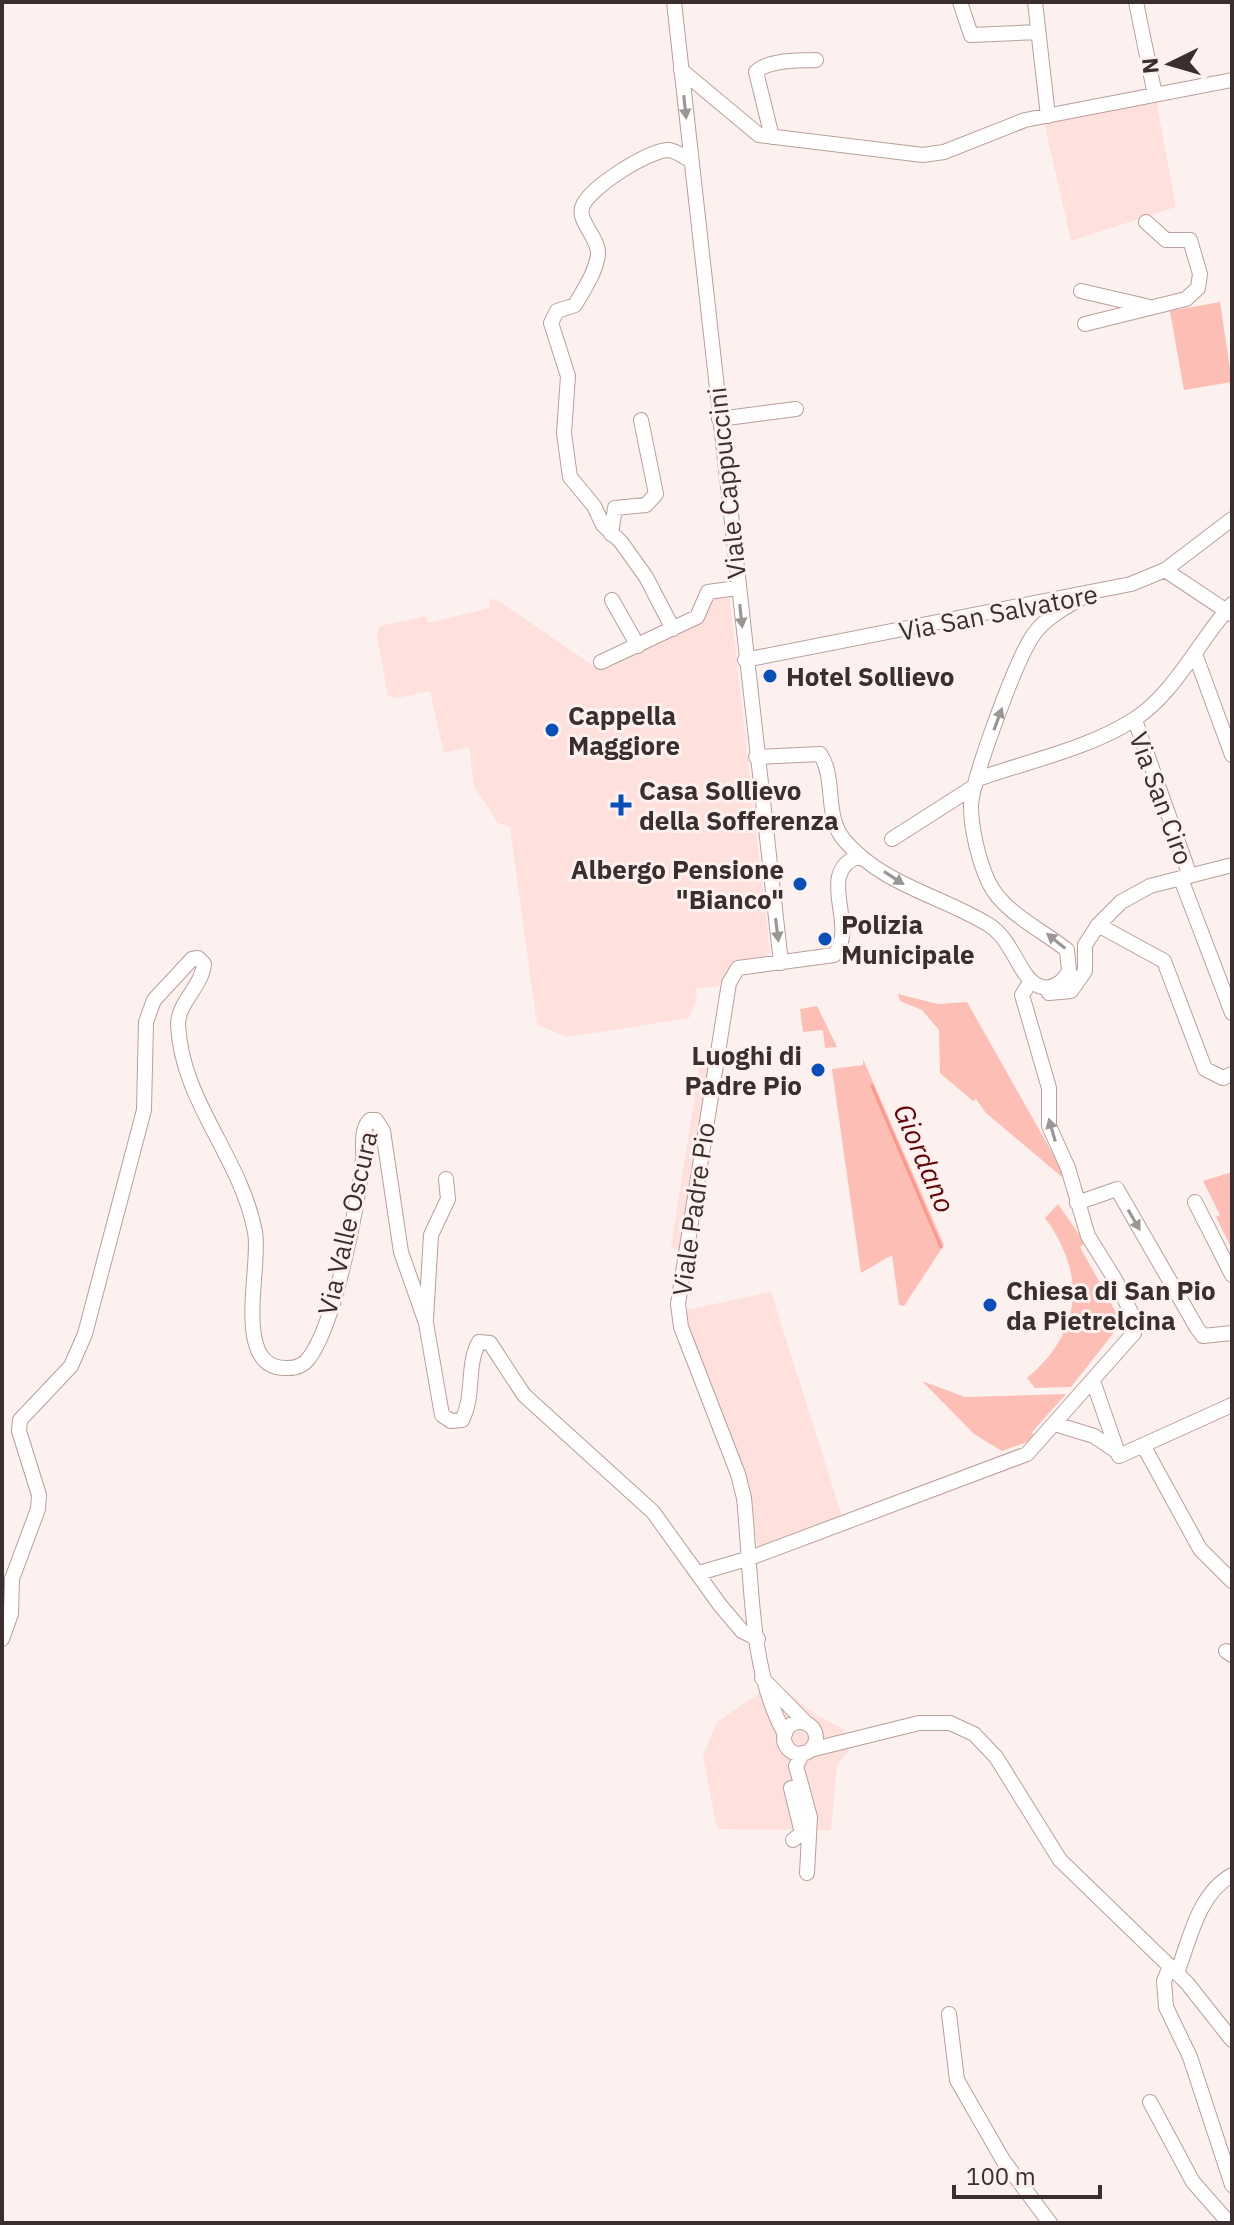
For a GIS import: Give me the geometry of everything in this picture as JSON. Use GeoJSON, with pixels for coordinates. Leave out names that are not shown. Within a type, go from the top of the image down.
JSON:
{"type":"FeatureCollection","features":[{"type":"Feature","properties":{"kind":"street","name":"Viale Cappuccini"},"geometry":{"type":"LineString","coordinates":[[674,2],[781,963]]}},
{"type":"Feature","properties":{"kind":"street"},"geometry":{"type":"LineString","coordinates":[[960,2],[971,35],[1038,32]]}},
{"type":"Feature","properties":{"kind":"street"},"geometry":{"type":"LineString","coordinates":[[1035,2],[1048,116]]}},
{"type":"Feature","properties":{"kind":"street"},"geometry":{"type":"LineString","coordinates":[[1136,2],[1155,95]]}},
{"type":"Feature","properties":{"kind":"street"},"geometry":{"type":"LineString","coordinates":[[772,137],[756,72],[761,67],[779,63],[816,60]]}},
{"type":"Feature","properties":{"kind":"street"},"geometry":{"type":"LineString","coordinates":[[681,70],[700,83],[746,128],[759,135],[923,155],[944,152],[1025,120],[1232,80]]}},
{"type":"Feature","properties":{"kind":"street"},"geometry":{"type":"LineString","coordinates":[[673,629],[646,577],[570,477],[564,433],[566,367],[551,323],[557,311],[575,305],[593,276],[598,252],[581,216],[582,206],[603,185],[655,152],[673,150],[691,161]]}},
{"type":"Feature","properties":{"kind":"street"},"geometry":{"type":"LineString","coordinates":[[1085,324],[1186,299],[1198,288],[1200,274],[1190,240],[1166,240],[1146,222]]}},
{"type":"Feature","properties":{"kind":"street"},"geometry":{"type":"LineString","coordinates":[[1081,291],[1151,307]]}},
{"type":"Feature","properties":{"kind":"street"},"geometry":{"type":"LineString","coordinates":[[719,419],[796,409]]}},
{"type":"Feature","properties":{"kind":"street"},"geometry":{"type":"LineString","coordinates":[[611,534],[615,508],[646,505],[656,494],[641,420]]}},
{"type":"Feature","properties":{"kind":"street","name":"Via San Salvatore"},"geometry":{"type":"LineString","coordinates":[[745,660],[1131,584],[1165,570],[1232,519]]}},
{"type":"Feature","properties":{"kind":"street"},"geometry":{"type":"LineString","coordinates":[[892,839],[977,783],[1099,737],[1135,720],[1195,654],[1230,609],[1165,570]]}},
{"type":"Feature","properties":{"kind":"street"},"geometry":{"type":"LineString","coordinates":[[601,662],[697,617],[708,592],[737,588]]}},
{"type":"Feature","properties":{"kind":"street"},"geometry":{"type":"LineString","coordinates":[[756,757],[820,754],[835,824],[844,840],[860,856],[904,885],[989,925],[1008,941],[1031,981],[1045,987],[1059,983],[1069,971],[1069,955],[1040,928],[1007,906],[989,884],[971,808],[1014,677],[1034,633],[1066,606],[1087,595]]}},
{"type":"Feature","properties":{"kind":"street"},"geometry":{"type":"LineString","coordinates":[[612,600],[638,646]]}},
{"type":"Feature","properties":{"kind":"street"},"geometry":{"type":"LineString","coordinates":[[1195,654],[1232,755]]}},
{"type":"Feature","properties":{"kind":"street","name":"Via San Ciro"},"geometry":{"type":"LineString","coordinates":[[1135,720],[1232,1013]]}},
{"type":"Feature","properties":{"kind":"street"},"geometry":{"type":"LineString","coordinates":[[781,963],[827,959],[839,950],[842,938],[839,873],[848,861],[860,856]]}},
{"type":"Feature","properties":{"kind":"street"},"geometry":{"type":"LineString","coordinates":[[1022,995],[1071,991],[1085,971],[1085,945],[1098,925],[1135,892],[1231,867]]}},
{"type":"Feature","properties":{"kind":"street"},"geometry":{"type":"LineString","coordinates":[[1098,925],[1164,961],[1205,1069],[1223,1078],[1232,1074]]}},
{"type":"Feature","properties":{"kind":"street","name":"Via Valle Oscura"},"geometry":{"type":"LineString","coordinates":[[2,1639],[11,1614],[12,1579],[38,1509],[39,1495],[19,1431],[20,1420],[62,1378],[85,1334],[144,1110],[146,1022],[154,1000],[192,959],[202,960],[203,973],[179,1016],[180,1032],[190,1085],[227,1153],[256,1233],[252,1310],[259,1354],[273,1366],[291,1368],[303,1365],[316,1346],[329,1312],[350,1227],[363,1160],[364,1129],[370,1120],[381,1123],[401,1252],[426,1323],[442,1415],[451,1421],[462,1420],[470,1402],[476,1346],[483,1341],[490,1343],[524,1395],[653,1512],[742,1631],[758,1639]]}},
{"type":"Feature","properties":{"kind":"street","name":"Viale Padre Pio"},"geometry":{"type":"LineString","coordinates":[[781,963],[738,968],[726,990],[678,1304],[681,1327],[738,1474],[750,1558],[761,1677],[769,1705],[785,1734]]}},
{"type":"Feature","properties":{"kind":"street"},"geometry":{"type":"LineString","coordinates":[[699,1573],[750,1558],[1027,1454],[1126,1345],[1135,1321],[1116,1281],[1088,1236],[1068,1168],[1049,1126],[1049,1088],[1022,995],[1031,981]]}},
{"type":"Feature","properties":{"kind":"street"},"geometry":{"type":"LineString","coordinates":[[426,1323],[431,1235],[448,1199],[446,1179]]}},
{"type":"Feature","properties":{"kind":"street"},"geometry":{"type":"LineString","coordinates":[[1077,1203],[1117,1189],[1203,1336],[1226,1334]]}},
{"type":"Feature","properties":{"kind":"street"},"geometry":{"type":"LineString","coordinates":[[1195,1202],[1232,1275]]}},
{"type":"Feature","properties":{"kind":"street"},"geometry":{"type":"LineString","coordinates":[[1093,1381],[1118,1454]]}},
{"type":"Feature","properties":{"kind":"street"},"geometry":{"type":"LineString","coordinates":[[1118,1454],[1232,1405]]}},
{"type":"Feature","properties":{"kind":"street"},"geometry":{"type":"LineString","coordinates":[[1055,1424],[1094,1436],[1118,1454]]}},
{"type":"Feature","properties":{"kind":"street"},"geometry":{"type":"LineString","coordinates":[[1143,1445],[1200,1549],[1232,1581]]}},
{"type":"Feature","properties":{"kind":"street"},"geometry":{"type":"LineString","coordinates":[[761,1677],[810,1726],[816,1740],[796,1766],[810,1817],[807,1873]]}},
{"type":"Feature","properties":{"kind":"street"},"geometry":{"type":"LineString","coordinates":[[854,1739],[794,1723],[785,1734],[789,1749],[806,1752],[937,1721],[974,1734],[996,1757],[1060,1860],[1173,1970],[1232,2040]]}},
{"type":"Feature","properties":{"kind":"street"},"geometry":{"type":"LineString","coordinates":[[791,1788],[802,1833],[793,1840]]}},
{"type":"Feature","properties":{"kind":"street"},"geometry":{"type":"LineString","coordinates":[[1232,1875],[1212,1890],[1173,1970],[1164,1981],[1166,2007],[1190,2057],[1232,2185]]}},
{"type":"Feature","properties":{"kind":"street"},"geometry":{"type":"LineString","coordinates":[[949,2014],[957,2080],[1003,2160],[1050,2223]]}},
{"type":"Feature","properties":{"kind":"street"},"geometry":{"type":"LineString","coordinates":[[1150,2102],[1193,2182],[1229,2223]]}},
{"type":"Feature","properties":{"kind":"shaded area"},"geometry":{"type":"Polygon","coordinates":[[[1156,99],[1176,207],[1071,241],[1044,122],[1156,99]]]}},
{"type":"Feature","properties":{"kind":"shaded area"},"geometry":{"type":"Polygon","coordinates":[[[1220,302],[1232,382],[1184,390],[1170,311],[1220,302]]]}},
{"type":"Feature","properties":{"kind":"shaded area","name":"Casa Sollievo della Sofferenza"},"geometry":{"type":"Polygon","coordinates":[[[729,593],[770,952],[767,957],[740,961],[719,986],[696,989],[697,998],[689,1018],[568,1037],[537,1025],[510,827],[498,823],[474,786],[469,747],[444,753],[430,691],[397,698],[388,696],[377,635],[380,626],[426,616],[428,623],[490,608],[489,600],[496,599],[595,667],[602,667],[702,620],[709,595],[729,593]]]}},
{"type":"Feature","properties":{"kind":"shaded area"},"geometry":{"type":"Polygon","coordinates":[[[898,994],[938,1004],[967,1002],[1062,1170],[1062,1177],[986,1113],[976,1099],[973,1101],[940,1073],[939,1030],[922,1010],[900,1001],[898,994]]]}},
{"type":"Feature","properties":{"kind":"shaded area"},"geometry":{"type":"Polygon","coordinates":[[[817,1006],[837,1047],[825,1048],[823,1030],[803,1032],[800,1009],[817,1006]]]}},
{"type":"Feature","properties":{"kind":"shaded area"},"geometry":{"type":"Polygon","coordinates":[[[863,1059],[944,1245],[904,1306],[899,1305],[892,1255],[861,1273],[832,1069],[863,1065],[863,1059]]]}},
{"type":"Feature","properties":{"kind":"shaded area"},"geometry":{"type":"Polygon","coordinates":[[[700,1063],[710,1063],[683,1274],[686,1310],[771,1292],[842,1516],[758,1548],[744,1469],[689,1328],[686,1311],[670,1309],[679,1250],[671,1247],[700,1063]]]}},
{"type":"Feature","properties":{"kind":"shaded area"},"geometry":{"type":"Polygon","coordinates":[[[1232,1172],[1232,1249],[1203,1181],[1232,1172]]]}},
{"type":"Feature","properties":{"kind":"shaded area"},"geometry":{"type":"Polygon","coordinates":[[[1058,1204],[1085,1243],[1080,1247],[1119,1318],[1119,1326],[1071,1387],[1035,1388],[1027,1378],[1059,1342],[1072,1302],[1068,1261],[1059,1239],[1045,1218],[1058,1204]]]}},
{"type":"Feature","properties":{"kind":"shaded area"},"geometry":{"type":"Polygon","coordinates":[[[922,1381],[965,1397],[1066,1394],[1032,1432],[1035,1439],[1002,1451],[974,1434],[922,1381]]]}},
{"type":"Feature","properties":{"kind":"shaded area"},"geometry":{"type":"Polygon","coordinates":[[[770,1679],[818,1716],[844,1729],[848,1752],[837,1765],[831,1830],[717,1829],[703,1756],[717,1722],[757,1695],[770,1679]]]}},
{"type":"Feature","properties":{"kind":"waterway","name":"Giordano"},"geometry":{"type":"LineString","coordinates":[[872,1086],[941,1247]]}},
{"type":"Feature","properties":{"kind":"place","name":"Hotel Sollievo"},"geometry":{"type":"Point","coordinates":[770,676]}},
{"type":"Feature","properties":{"kind":"place","name":"Cappella Maggiore"},"geometry":{"type":"Point","coordinates":[552,730]}},
{"type":"Feature","properties":{"kind":"place","name":"Casa Sollievo della Sofferenza"},"geometry":{"type":"Point","coordinates":[621,805]}},
{"type":"Feature","properties":{"kind":"place","name":"Albergo Pensione \"Bianco\""},"geometry":{"type":"Point","coordinates":[800,884]}},
{"type":"Feature","properties":{"kind":"place","name":"Polizia Municipale"},"geometry":{"type":"Point","coordinates":[825,939]}},
{"type":"Feature","properties":{"kind":"place","name":"Luoghi di Padre Pio"},"geometry":{"type":"Point","coordinates":[818,1070]}},
{"type":"Feature","properties":{"kind":"place","name":"Chiesa di San Pio da Pietrelcina"},"geometry":{"type":"Point","coordinates":[990,1305]}}]}
